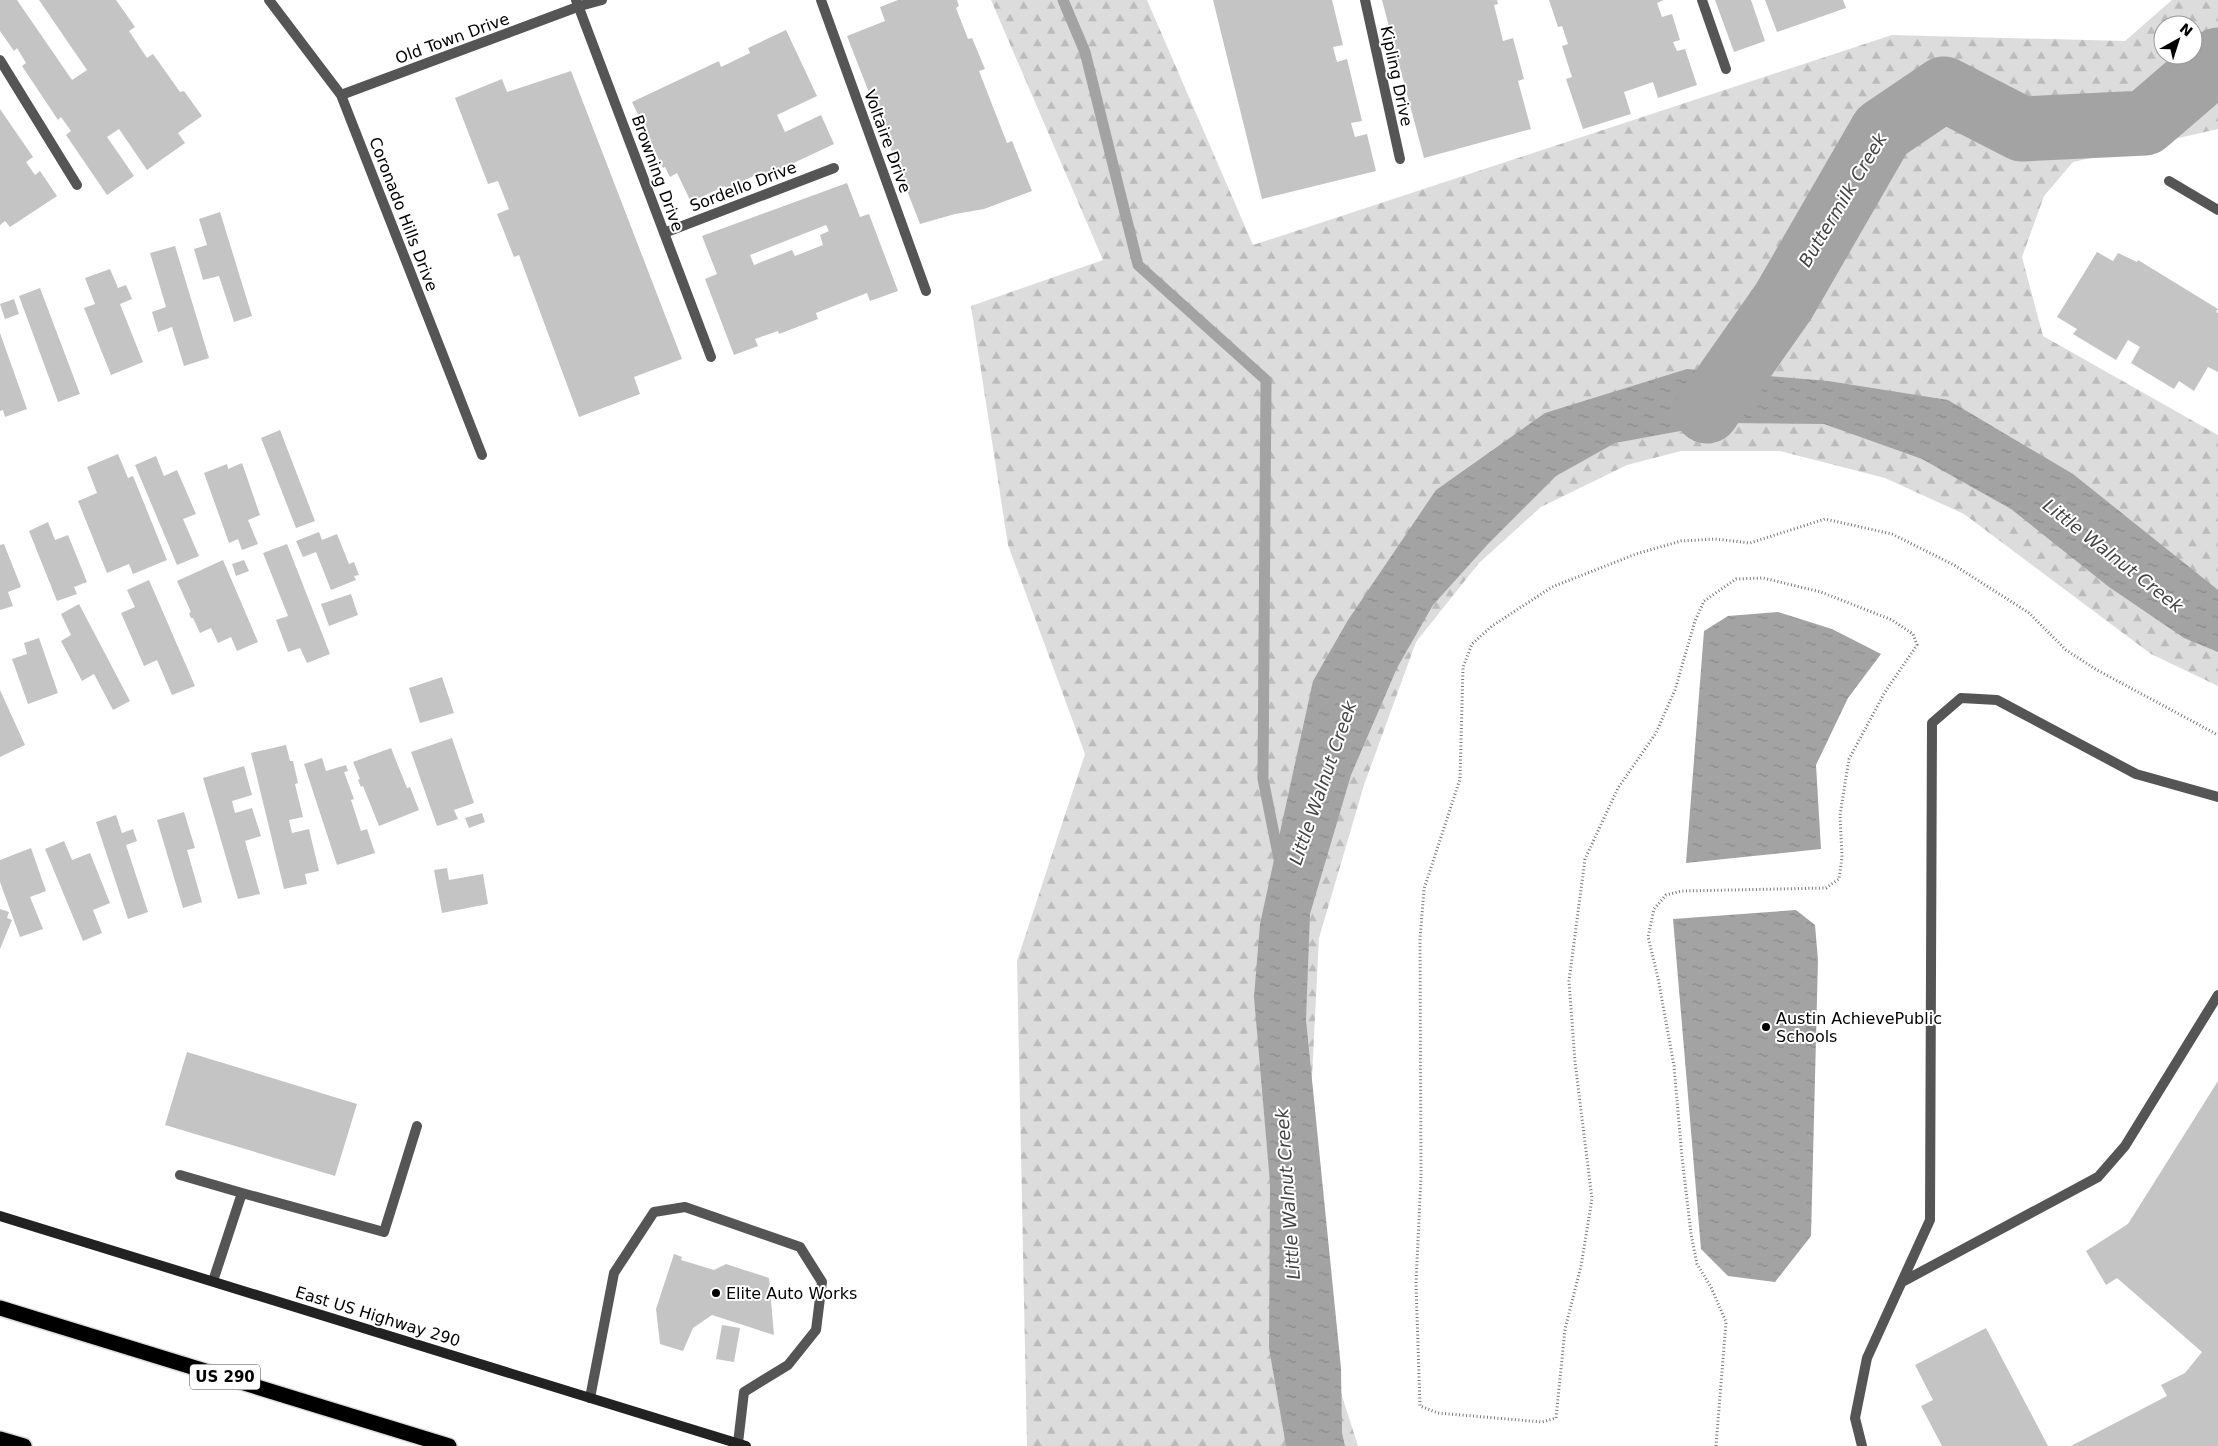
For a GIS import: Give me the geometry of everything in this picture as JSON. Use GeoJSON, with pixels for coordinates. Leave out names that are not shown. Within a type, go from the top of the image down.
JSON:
{"type":"FeatureCollection","features":[{"type":"Feature","properties":{"kind":"highway","name":"US 290"},"geometry":{"type":"LineString","coordinates":[[0,1308],[449,1446]]}},
{"type":"Feature","properties":{"kind":"highway"},"geometry":{"type":"LineString","coordinates":[[0,1439],[24,1446]]}},
{"type":"Feature","properties":{"kind":"main road","name":"East US Highway 290"},"geometry":{"type":"LineString","coordinates":[[0,1216],[742,1445]]}},
{"type":"Feature","properties":{"kind":"street","name":"Coronado Hills Drive"},"geometry":{"type":"LineString","coordinates":[[268,0],[341,95],[482,455]]}},
{"type":"Feature","properties":{"kind":"street","name":"Old Town Drive"},"geometry":{"type":"LineString","coordinates":[[341,95],[578,3],[602,0]]}},
{"type":"Feature","properties":{"kind":"street","name":"Voltaire Drive"},"geometry":{"type":"LineString","coordinates":[[821,0],[926,291]]}},
{"type":"Feature","properties":{"kind":"street","name":"Kipling Drive"},"geometry":{"type":"LineString","coordinates":[[1365,0],[1400,159]]}},
{"type":"Feature","properties":{"kind":"street"},"geometry":{"type":"LineString","coordinates":[[1702,0],[1726,68]]}},
{"type":"Feature","properties":{"kind":"street","name":"Browning Drive"},"geometry":{"type":"LineString","coordinates":[[578,3],[711,357]]}},
{"type":"Feature","properties":{"kind":"street"},"geometry":{"type":"LineString","coordinates":[[0,60],[77,185]]}},
{"type":"Feature","properties":{"kind":"street","name":"Sordello Drive"},"geometry":{"type":"LineString","coordinates":[[664,233],[834,168]]}},
{"type":"Feature","properties":{"kind":"street"},"geometry":{"type":"LineString","coordinates":[[2169,181],[2218,210]]}},
{"type":"Feature","properties":{"kind":"street"},"geometry":{"type":"LineString","coordinates":[[1862,1446],[1855,1418],[1867,1358],[1930,1220],[1932,723],[1961,698],[1997,700],[2136,774],[2218,797]]}},
{"type":"Feature","properties":{"kind":"street"},"geometry":{"type":"LineString","coordinates":[[1902,1282],[2098,1177],[2125,1146],[2218,994]]}},
{"type":"Feature","properties":{"kind":"street"},"geometry":{"type":"LineString","coordinates":[[180,1175],[384,1232],[417,1126]]}},
{"type":"Feature","properties":{"kind":"street"},"geometry":{"type":"LineString","coordinates":[[213,1281],[242,1193]]}},
{"type":"Feature","properties":{"kind":"street"},"geometry":{"type":"LineString","coordinates":[[590,1398],[614,1273],[654,1212],[685,1207],[800,1247],[822,1282],[816,1330],[788,1366],[744,1392],[742,1445]]}},
{"type":"Feature","properties":{"kind":"path"},"geometry":{"type":"LineString","coordinates":[[1716,1446],[1720,1390],[1726,1348],[1726,1322],[1711,1287],[1697,1264],[1691,1234],[1674,1066],[1658,978],[1648,937],[1654,909],[1666,895],[1682,891],[1826,888],[1838,879],[1842,857],[1840,815],[1849,759],[1885,692],[1917,645],[1914,634],[1892,620],[1821,592],[1763,578],[1736,579],[1704,601],[1695,621],[1675,690],[1656,733],[1618,788],[1584,860],[1569,981],[1575,1062],[1592,1199],[1581,1266],[1566,1329],[1556,1418],[1542,1422],[1438,1413],[1420,1406],[1416,1284],[1421,1176],[1420,939],[1424,889],[1460,779],[1463,667],[1472,644],[1492,626],[1552,587],[1636,554],[1681,541],[1715,539],[1750,543],[1825,519],[1892,534],[1954,565],[2029,613],[2073,655],[2175,714],[2218,735]]}},
{"type":"Feature","properties":{"kind":"green space"},"geometry":{"type":"Polygon","coordinates":[[[991,0],[1147,0],[1253,245],[1892,35],[2125,41],[2153,17],[2153,65],[2203,65],[2203,15],[2155,15],[2172,0],[2218,0],[2218,129],[2073,162],[2044,196],[2022,257],[2043,336],[2218,435],[2218,686],[2151,654],[1964,514],[1885,478],[1780,451],[1681,451],[1627,465],[1541,507],[1479,563],[1416,642],[1364,785],[1319,938],[1310,1116],[1336,1377],[1358,1446],[1027,1446],[1017,961],[1085,754],[1008,545],[971,306],[1103,260],[991,0]]]}},
{"type":"Feature","properties":{"kind":"water","name":"Little Walnut Creek"},"geometry":{"type":"Polygon","coordinates":[[[1687,369],[1828,381],[1948,400],[2073,474],[2218,590],[2218,652],[2184,638],[2109,587],[2011,509],[1922,459],[1824,424],[1724,423],[1615,443],[1556,476],[1488,544],[1433,605],[1397,668],[1351,775],[1310,914],[1306,1020],[1341,1368],[1342,1433],[1345,1446],[1286,1446],[1269,1348],[1270,1183],[1254,997],[1260,924],[1313,681],[1348,620],[1436,490],[1545,413],[1687,369]]]}},
{"type":"Feature","properties":{"kind":"water"},"geometry":{"type":"Polygon","coordinates":[[[1778,612],[1832,629],[1881,654],[1848,698],[1816,765],[1821,849],[1686,863],[1704,631],[1728,616],[1778,612]]]}},
{"type":"Feature","properties":{"kind":"water"},"geometry":{"type":"Polygon","coordinates":[[[1796,910],[1815,925],[1818,960],[1811,1236],[1775,1282],[1728,1276],[1701,1249],[1673,919],[1796,910]]]}},
{"type":"Feature","properties":{"kind":"building"},"geometry":{"type":"Polygon","coordinates":[[[0,0],[17,0],[72,80],[87,70],[39,0],[116,0],[135,27],[129,31],[147,58],[153,54],[180,92],[184,91],[202,116],[178,133],[185,143],[147,170],[119,129],[107,137],[134,176],[107,195],[66,135],[71,131],[61,117],[58,120],[22,66],[26,63],[17,48],[14,51],[0,31],[0,0]]]}},
{"type":"Feature","properties":{"kind":"building"},"geometry":{"type":"Polygon","coordinates":[[[898,0],[957,0],[959,6],[956,8],[968,39],[972,38],[985,69],[979,71],[1007,143],[1012,141],[1032,191],[984,209],[955,214],[920,224],[847,36],[885,21],[880,7],[898,0]]]}},
{"type":"Feature","properties":{"kind":"building"},"geometry":{"type":"Polygon","coordinates":[[[1213,0],[1332,0],[1343,45],[1333,47],[1337,62],[1347,59],[1362,121],[1351,123],[1355,137],[1367,134],[1376,171],[1262,199],[1213,0]]]}},
{"type":"Feature","properties":{"kind":"building"},"geometry":{"type":"Polygon","coordinates":[[[1382,0],[1497,0],[1498,4],[1494,5],[1503,41],[1513,38],[1524,79],[1518,81],[1531,129],[1424,158],[1382,0]]]}},
{"type":"Feature","properties":{"kind":"building"},"geometry":{"type":"Polygon","coordinates":[[[1549,0],[1664,0],[1657,3],[1662,17],[1672,14],[1680,40],[1673,42],[1677,51],[1685,49],[1697,85],[1658,98],[1653,82],[1624,92],[1631,114],[1583,129],[1566,79],[1572,77],[1562,46],[1568,44],[1562,26],[1558,27],[1549,0]]]}},
{"type":"Feature","properties":{"kind":"building"},"geometry":{"type":"Polygon","coordinates":[[[1715,0],[1751,0],[1765,41],[1734,52],[1715,0]]]}},
{"type":"Feature","properties":{"kind":"building"},"geometry":{"type":"Polygon","coordinates":[[[1765,0],[1843,0],[1846,8],[1777,32],[1765,0]]]}},
{"type":"Feature","properties":{"kind":"building"},"geometry":{"type":"Polygon","coordinates":[[[786,30],[817,96],[777,115],[785,132],[821,115],[834,144],[764,177],[762,172],[726,189],[725,186],[691,202],[677,173],[670,177],[665,167],[663,168],[632,102],[719,61],[721,67],[750,53],[748,48],[786,30]]]}},
{"type":"Feature","properties":{"kind":"building"},"geometry":{"type":"Polygon","coordinates":[[[571,71],[682,359],[634,377],[640,394],[579,417],[519,255],[514,257],[497,214],[509,209],[498,181],[488,184],[455,98],[502,79],[507,92],[571,71]]]}},
{"type":"Feature","properties":{"kind":"building"},"geometry":{"type":"Polygon","coordinates":[[[0,109],[33,157],[26,162],[35,175],[40,171],[57,196],[10,227],[5,221],[0,225],[0,109]]]}},
{"type":"Feature","properties":{"kind":"building"},"geometry":{"type":"Polygon","coordinates":[[[847,183],[860,217],[869,214],[898,291],[870,301],[867,293],[816,313],[818,319],[779,334],[778,331],[755,339],[758,346],[734,355],[705,279],[717,274],[702,236],[847,183]],[[826,225],[750,255],[754,265],[792,250],[795,256],[823,245],[820,235],[829,231],[826,225]]]}},
{"type":"Feature","properties":{"kind":"building"},"geometry":{"type":"Polygon","coordinates":[[[220,212],[252,316],[234,322],[219,276],[203,280],[194,249],[207,245],[199,219],[220,212]]]}},
{"type":"Feature","properties":{"kind":"building"},"geometry":{"type":"Polygon","coordinates":[[[175,246],[209,358],[184,366],[172,327],[158,332],[152,312],[166,307],[150,253],[175,246]]]}},
{"type":"Feature","properties":{"kind":"building"},"geometry":{"type":"Polygon","coordinates":[[[2097,252],[2113,261],[2118,253],[2137,262],[2138,260],[2218,309],[2216,312],[2218,313],[2218,372],[2208,367],[2194,391],[2179,381],[2174,389],[2131,363],[2140,347],[2128,340],[2116,360],[2073,334],[2077,329],[2057,317],[2097,252]]]}},
{"type":"Feature","properties":{"kind":"building"},"geometry":{"type":"Polygon","coordinates":[[[110,269],[118,288],[126,285],[132,299],[120,304],[143,362],[111,375],[84,308],[95,304],[85,278],[110,269]]]}},
{"type":"Feature","properties":{"kind":"building"},"geometry":{"type":"Polygon","coordinates":[[[40,288],[80,394],[58,402],[19,296],[40,288]]]}},
{"type":"Feature","properties":{"kind":"building"},"geometry":{"type":"Polygon","coordinates":[[[14,299],[19,314],[5,319],[0,304],[14,299]]]}},
{"type":"Feature","properties":{"kind":"building"},"geometry":{"type":"Polygon","coordinates":[[[0,333],[27,409],[5,417],[3,410],[0,411],[0,333]]]}},
{"type":"Feature","properties":{"kind":"building"},"geometry":{"type":"Polygon","coordinates":[[[280,430],[315,521],[296,528],[261,438],[280,430]]]}},
{"type":"Feature","properties":{"kind":"building"},"geometry":{"type":"Polygon","coordinates":[[[118,454],[128,478],[133,476],[167,560],[133,574],[129,564],[107,573],[78,501],[97,493],[87,467],[118,454]]]}},
{"type":"Feature","properties":{"kind":"building"},"geometry":{"type":"Polygon","coordinates":[[[156,456],[164,476],[177,470],[196,514],[183,519],[199,556],[177,565],[135,465],[156,456]]]}},
{"type":"Feature","properties":{"kind":"building"},"geometry":{"type":"Polygon","coordinates":[[[242,463],[260,515],[248,520],[258,544],[242,550],[238,539],[229,543],[204,473],[227,464],[228,469],[242,463]]]}},
{"type":"Feature","properties":{"kind":"building"},"geometry":{"type":"Polygon","coordinates":[[[48,522],[55,540],[68,535],[87,582],[74,587],[77,594],[57,601],[29,531],[48,522]]]}},
{"type":"Feature","properties":{"kind":"building"},"geometry":{"type":"Polygon","coordinates":[[[319,532],[322,540],[337,534],[349,564],[354,562],[359,575],[354,576],[356,580],[331,590],[316,552],[303,557],[296,541],[319,532]]]}},
{"type":"Feature","properties":{"kind":"building"},"geometry":{"type":"Polygon","coordinates":[[[4,544],[21,587],[8,592],[13,606],[0,610],[0,545],[4,544]]]}},
{"type":"Feature","properties":{"kind":"building"},"geometry":{"type":"Polygon","coordinates":[[[287,544],[330,654],[307,663],[300,648],[288,652],[276,620],[288,616],[263,553],[287,544]]]}},
{"type":"Feature","properties":{"kind":"building"},"geometry":{"type":"Polygon","coordinates":[[[223,560],[258,642],[237,651],[231,637],[218,643],[211,628],[200,633],[193,618],[191,618],[189,613],[191,612],[177,581],[223,560]]]}},
{"type":"Feature","properties":{"kind":"building"},"geometry":{"type":"Polygon","coordinates":[[[244,560],[249,571],[236,576],[232,564],[244,560]]]}},
{"type":"Feature","properties":{"kind":"building"},"geometry":{"type":"Polygon","coordinates":[[[149,580],[195,686],[172,695],[157,660],[144,666],[121,613],[135,607],[127,590],[149,580]]]}},
{"type":"Feature","properties":{"kind":"building"},"geometry":{"type":"Polygon","coordinates":[[[351,594],[358,615],[329,626],[321,604],[351,594]]]}},
{"type":"Feature","properties":{"kind":"building"},"geometry":{"type":"Polygon","coordinates":[[[79,604],[130,701],[113,710],[94,674],[82,681],[61,641],[71,635],[61,614],[79,604]]]}},
{"type":"Feature","properties":{"kind":"building"},"geometry":{"type":"Polygon","coordinates":[[[39,638],[58,693],[28,704],[12,659],[27,654],[24,643],[39,638]]]}},
{"type":"Feature","properties":{"kind":"building"},"geometry":{"type":"Polygon","coordinates":[[[442,677],[454,713],[420,723],[409,688],[442,677]]]}},
{"type":"Feature","properties":{"kind":"building"},"geometry":{"type":"Polygon","coordinates":[[[0,690],[25,745],[0,757],[0,690]]]}},
{"type":"Feature","properties":{"kind":"building"},"geometry":{"type":"Polygon","coordinates":[[[452,738],[474,803],[454,810],[458,819],[437,826],[411,752],[452,738]]]}},
{"type":"Feature","properties":{"kind":"building"},"geometry":{"type":"Polygon","coordinates":[[[286,745],[290,761],[293,761],[298,783],[295,784],[303,817],[289,820],[292,833],[309,829],[319,871],[305,874],[307,884],[284,889],[251,753],[286,745]]]}},
{"type":"Feature","properties":{"kind":"building"},"geometry":{"type":"Polygon","coordinates":[[[391,748],[407,788],[410,787],[419,810],[379,826],[363,786],[361,787],[358,780],[360,779],[353,762],[391,748]]]}},
{"type":"Feature","properties":{"kind":"building"},"geometry":{"type":"Polygon","coordinates":[[[322,758],[326,771],[346,765],[348,771],[344,772],[354,799],[351,800],[361,831],[367,829],[375,853],[337,865],[304,764],[322,758]]]}},
{"type":"Feature","properties":{"kind":"building"},"geometry":{"type":"Polygon","coordinates":[[[244,766],[252,795],[232,801],[235,813],[252,808],[261,836],[245,841],[260,894],[238,899],[203,778],[244,766]]]}},
{"type":"Feature","properties":{"kind":"building"},"geometry":{"type":"Polygon","coordinates":[[[184,812],[195,848],[187,850],[202,902],[183,908],[157,820],[184,812]]]}},
{"type":"Feature","properties":{"kind":"building"},"geometry":{"type":"Polygon","coordinates":[[[482,813],[485,822],[469,828],[465,818],[482,813]]]}},
{"type":"Feature","properties":{"kind":"building"},"geometry":{"type":"Polygon","coordinates":[[[116,815],[122,833],[133,829],[137,841],[126,845],[148,912],[128,919],[96,822],[116,815]]]}},
{"type":"Feature","properties":{"kind":"building"},"geometry":{"type":"Polygon","coordinates":[[[64,841],[72,860],[90,853],[110,903],[93,910],[102,933],[83,941],[45,849],[64,841]]]}},
{"type":"Feature","properties":{"kind":"building"},"geometry":{"type":"Polygon","coordinates":[[[31,848],[46,891],[30,897],[43,929],[20,937],[0,882],[0,860],[31,848]]]}},
{"type":"Feature","properties":{"kind":"building"},"geometry":{"type":"Polygon","coordinates":[[[447,868],[449,880],[483,874],[488,904],[442,913],[434,870],[447,868]]]}},
{"type":"Feature","properties":{"kind":"building"},"geometry":{"type":"Polygon","coordinates":[[[0,909],[9,912],[7,918],[12,920],[0,949],[0,909]]]}},
{"type":"Feature","properties":{"kind":"building"},"geometry":{"type":"Polygon","coordinates":[[[187,1052],[357,1104],[335,1176],[165,1125],[187,1052]]]}},
{"type":"Feature","properties":{"kind":"building"},"geometry":{"type":"Polygon","coordinates":[[[2218,1081],[2218,1446],[2071,1446],[2167,1396],[2161,1385],[2185,1373],[2202,1352],[2117,1278],[2106,1285],[2086,1251],[2128,1224],[2218,1081]]]}},
{"type":"Feature","properties":{"kind":"building","name":"Elite Auto Works"},"geometry":{"type":"Polygon","coordinates":[[[674,1254],[682,1257],[681,1260],[714,1270],[726,1264],[769,1278],[774,1335],[712,1315],[693,1328],[683,1351],[660,1344],[656,1309],[674,1254]]]}},
{"type":"Feature","properties":{"kind":"building"},"geometry":{"type":"Polygon","coordinates":[[[722,1325],[740,1328],[734,1362],[716,1359],[722,1325]]]}},
{"type":"Feature","properties":{"kind":"building"},"geometry":{"type":"Polygon","coordinates":[[[1986,1328],[2048,1446],[1942,1446],[1921,1406],[1933,1400],[1915,1365],[1986,1328]]]}},
{"type":"Feature","properties":{"kind":"waterway","name":"Little Walnut Creek"},"geometry":{"type":"LineString","coordinates":[[1063,0],[1085,52],[1138,265],[1266,380],[1263,779],[1280,864]]}},
{"type":"Feature","properties":{"kind":"waterway","name":"Buttermilk Creek"},"geometry":{"type":"LineString","coordinates":[[1707,411],[1784,301],[1882,131],[1944,89],[2022,129],[2145,123],[2218,60]]}},
{"type":"Feature","properties":{"kind":"place","name":"Austin AchievePublic Schools"},"geometry":{"type":"Point","coordinates":[1766,1027]}},
{"type":"Feature","properties":{"kind":"place","name":"Elite Auto Works"},"geometry":{"type":"Point","coordinates":[716,1293]}}]}
